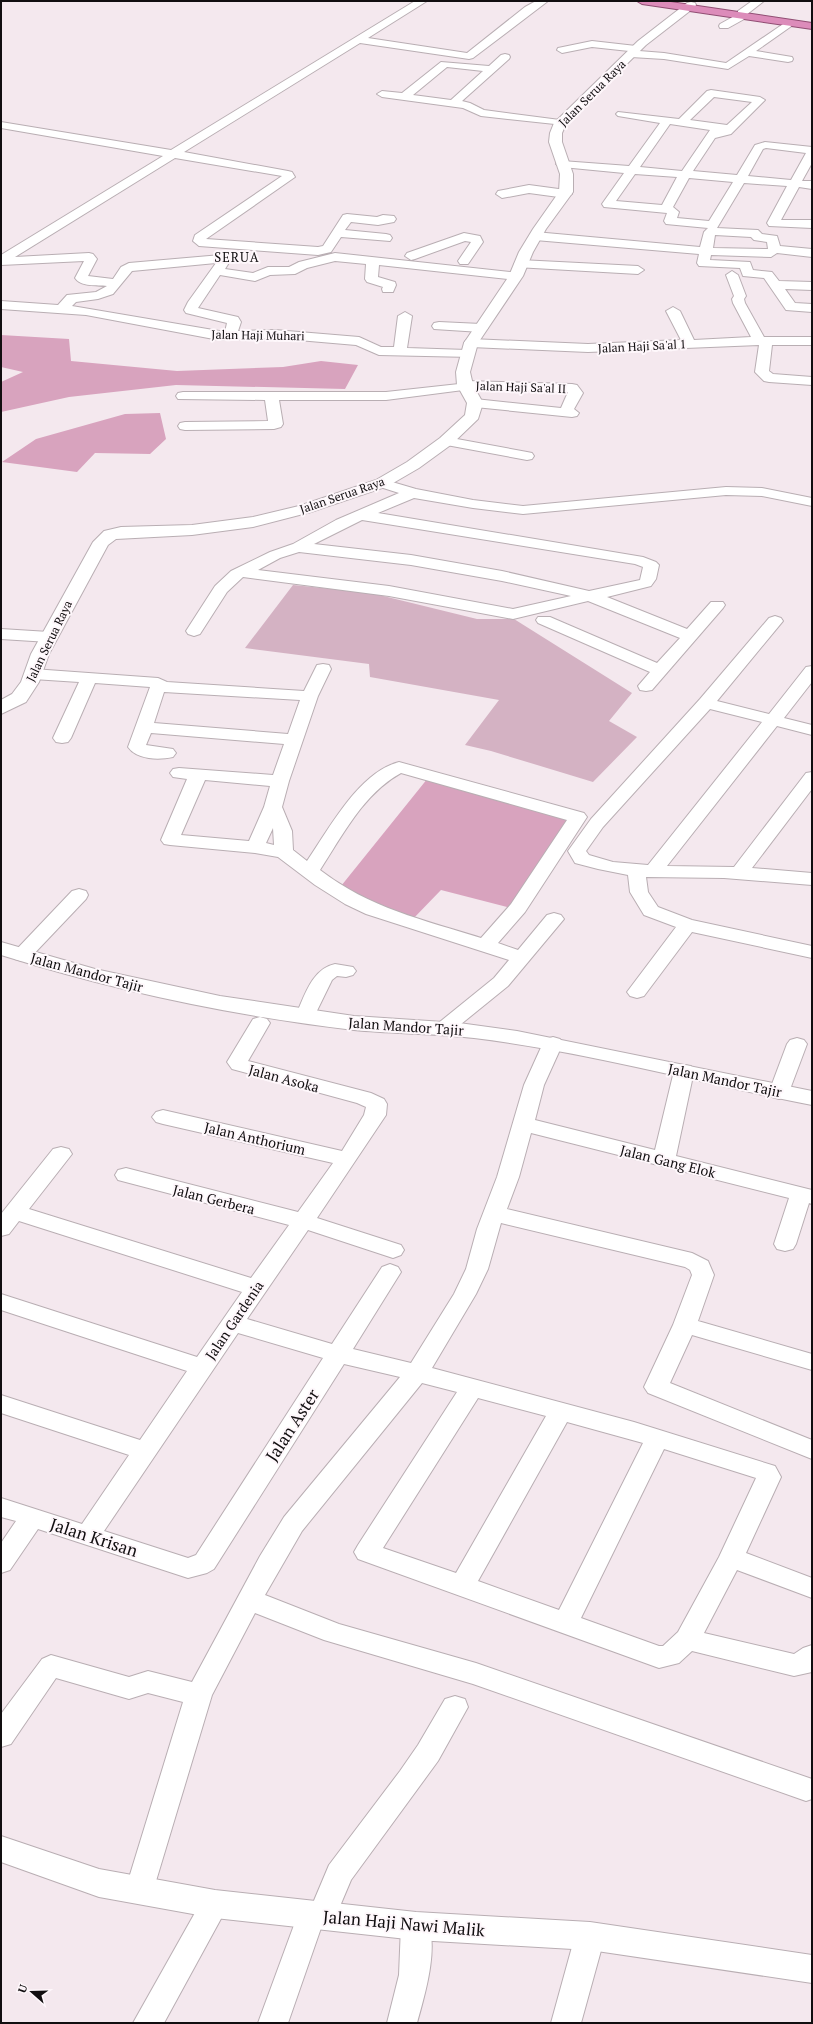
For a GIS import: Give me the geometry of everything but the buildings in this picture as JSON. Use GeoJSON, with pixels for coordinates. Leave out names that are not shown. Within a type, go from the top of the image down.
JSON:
{"type":"FeatureCollection","features":[{"type":"Feature","properties":{"kind":"highway"},"geometry":{"type":"LineString","coordinates":[[642,1],[690,6]]}},
{"type":"Feature","properties":{"kind":"highway"},"geometry":{"type":"LineString","coordinates":[[663,1],[742,14],[812,23]]}},
{"type":"Feature","properties":{"kind":"highway"},"geometry":{"type":"LineString","coordinates":[[742,14],[812,26]]}},
{"type":"Feature","properties":{"kind":"main road","name":"Jalan Serua Raya"},"geometry":{"type":"LineString","coordinates":[[566,194],[568,179],[555,148],[554,138],[555,132],[560,123],[633,51],[690,6]]}},
{"type":"Feature","properties":{"kind":"main road"},"geometry":{"type":"LineString","coordinates":[[475,403],[465,386],[463,372],[469,348],[518,269],[535,236],[549,214],[566,194]]}},
{"type":"Feature","properties":{"kind":"main road","name":"Jalan Serua Raya"},"geometry":{"type":"LineString","coordinates":[[1,709],[19,698],[32,678],[49,637],[90,559],[101,542],[110,535],[121,532],[215,528],[253,522],[305,509],[382,483],[413,465],[446,441],[473,416],[475,403]]}},
{"type":"Feature","properties":{"kind":"main road","name":"Jalan Mandor Tajir"},"geometry":{"type":"LineString","coordinates":[[1,948],[104,978],[233,1006],[305,1017],[384,1026],[473,1031],[553,1044],[812,1098]]}},
{"type":"Feature","properties":{"kind":"main road","name":"Jalan Haji Nawi Malik"},"geometry":{"type":"LineString","coordinates":[[1,1849],[99,1883],[215,1904],[416,1926],[590,1936],[812,1968]]}},
{"type":"Feature","properties":{"kind":"street"},"geometry":{"type":"LineString","coordinates":[[1,260],[422,1]]}},
{"type":"Feature","properties":{"kind":"street"},"geometry":{"type":"LineString","coordinates":[[358,40],[469,56],[529,9],[543,1]]}},
{"type":"Feature","properties":{"kind":"street"},"geometry":{"type":"LineString","coordinates":[[724,26],[760,1]]}},
{"type":"Feature","properties":{"kind":"street"},"geometry":{"type":"LineString","coordinates":[[562,50],[592,44],[728,66],[789,23]]}},
{"type":"Feature","properties":{"kind":"street"},"geometry":{"type":"LineString","coordinates":[[747,53],[788,59]]}},
{"type":"Feature","properties":{"kind":"street"},"geometry":{"type":"LineString","coordinates":[[453,104],[505,57]]}},
{"type":"Feature","properties":{"kind":"street"},"geometry":{"type":"LineString","coordinates":[[404,96],[445,64],[492,69]]}},
{"type":"Feature","properties":{"kind":"street"},"geometry":{"type":"LineString","coordinates":[[622,114],[682,122],[714,132],[732,129],[760,100],[711,93],[682,122]]}},
{"type":"Feature","properties":{"kind":"street"},"geometry":{"type":"LineString","coordinates":[[382,94],[469,106],[474,111],[481,114],[560,123]]}},
{"type":"Feature","properties":{"kind":"street"},"geometry":{"type":"LineString","coordinates":[[667,120],[631,168],[608,204],[673,211],[670,221],[712,226],[739,178],[760,146],[812,152],[773,223],[812,224]]}},
{"type":"Feature","properties":{"kind":"street"},"geometry":{"type":"LineString","coordinates":[[1,125],[245,166],[282,173],[289,177],[216,225],[199,238],[200,241],[221,245],[327,254],[372,262],[518,269],[638,270]]}},
{"type":"Feature","properties":{"kind":"street"},"geometry":{"type":"LineString","coordinates":[[665,210],[685,174],[714,132]]}},
{"type":"Feature","properties":{"kind":"street"},"geometry":{"type":"LineString","coordinates":[[562,164],[631,168],[812,185]]}},
{"type":"Feature","properties":{"kind":"street"},"geometry":{"type":"LineString","coordinates":[[502,194],[529,189],[566,194]]}},
{"type":"Feature","properties":{"kind":"street"},"geometry":{"type":"LineString","coordinates":[[216,271],[255,277],[268,271],[291,271],[303,265],[320,262],[327,254],[327,249],[347,218],[378,221],[383,219],[390,220]]}},
{"type":"Feature","properties":{"kind":"street"},"geometry":{"type":"LineString","coordinates":[[774,249],[773,239],[758,237],[754,233],[712,231],[710,232],[704,264],[746,265],[747,273],[768,275],[791,307],[812,308]]}},
{"type":"Feature","properties":{"kind":"street"},"geometry":{"type":"LineString","coordinates":[[336,233],[386,238]]}},
{"type":"Feature","properties":{"kind":"street"},"geometry":{"type":"LineString","coordinates":[[535,236],[706,251],[764,253],[771,252],[774,249],[812,253]]}},
{"type":"Feature","properties":{"kind":"street"},"geometry":{"type":"LineString","coordinates":[[411,256],[464,237],[476,239],[478,242],[464,261]]}},
{"type":"Feature","properties":{"kind":"street"},"geometry":{"type":"LineString","coordinates":[[384,255],[464,261],[518,269]]}},
{"type":"Feature","properties":{"kind":"street"},"geometry":{"type":"LineString","coordinates":[[1,260],[89,257],[91,259],[81,278],[117,283]]}},
{"type":"Feature","properties":{"kind":"street"},"geometry":{"type":"LineString","coordinates":[[63,308],[69,299],[102,296],[117,283],[125,268],[221,259],[224,261],[191,310],[233,320],[230,336]]}},
{"type":"Feature","properties":{"kind":"street"},"geometry":{"type":"LineString","coordinates":[[372,262],[371,279],[390,285],[388,290]]}},
{"type":"Feature","properties":{"kind":"street"},"geometry":{"type":"LineString","coordinates":[[732,275],[740,296],[738,299],[739,303],[764,339]]}},
{"type":"Feature","properties":{"kind":"street"},"geometry":{"type":"LineString","coordinates":[[776,285],[812,286]]}},
{"type":"Feature","properties":{"kind":"street"},"geometry":{"type":"LineString","coordinates":[[740,296],[750,302],[764,339],[762,372],[764,376],[812,381]]}},
{"type":"Feature","properties":{"kind":"street","name":"Jalan Haji Muhari"},"geometry":{"type":"LineString","coordinates":[[1,305],[63,308],[97,312],[202,334],[230,336],[275,334],[350,340],[365,342],[379,351],[400,352],[469,348]]}},
{"type":"Feature","properties":{"kind":"street"},"geometry":{"type":"LineString","coordinates":[[673,311],[687,340]]}},
{"type":"Feature","properties":{"kind":"street"},"geometry":{"type":"LineString","coordinates":[[400,352],[405,316]]}},
{"type":"Feature","properties":{"kind":"street"},"geometry":{"type":"LineString","coordinates":[[438,326],[481,328]]}},
{"type":"Feature","properties":{"kind":"street","name":"Jalan Haji Sa'al 1"},"geometry":{"type":"LineString","coordinates":[[469,348],[582,348],[687,340],[764,339],[812,341]]}},
{"type":"Feature","properties":{"kind":"street"},"geometry":{"type":"LineString","coordinates":[[183,396],[392,395],[465,386]]}},
{"type":"Feature","properties":{"kind":"street","name":"Jalan Haji Sa'al II"},"geometry":{"type":"LineString","coordinates":[[465,386],[572,388],[576,393],[568,413],[475,403]]}},
{"type":"Feature","properties":{"kind":"street"},"geometry":{"type":"LineString","coordinates":[[185,426],[274,425],[276,424],[271,396]]}},
{"type":"Feature","properties":{"kind":"street"},"geometry":{"type":"LineString","coordinates":[[446,441],[527,456]]}},
{"type":"Feature","properties":{"kind":"street"},"geometry":{"type":"LineString","coordinates":[[382,483],[412,493],[474,504],[523,510],[726,491],[762,492],[812,502]]}},
{"type":"Feature","properties":{"kind":"street"},"geometry":{"type":"LineString","coordinates":[[194,631],[221,589],[235,576],[275,554],[298,546],[341,523],[412,493]]}},
{"type":"Feature","properties":{"kind":"street"},"geometry":{"type":"LineString","coordinates":[[361,515],[638,560],[651,565],[646,583],[544,620],[525,625]]}},
{"type":"Feature","properties":{"kind":"street"},"geometry":{"type":"LineString","coordinates":[[298,546],[411,560],[502,576],[600,600],[690,636]]}},
{"type":"Feature","properties":{"kind":"street"},"geometry":{"type":"LineString","coordinates":[[235,576],[390,591],[513,614],[654,593]]}},
{"type":"Feature","properties":{"kind":"street"},"geometry":{"type":"LineString","coordinates":[[646,686],[717,605]]}},
{"type":"Feature","properties":{"kind":"street"},"geometry":{"type":"LineString","coordinates":[[544,620],[660,670]]}},
{"type":"Feature","properties":{"kind":"street"},"geometry":{"type":"LineString","coordinates":[[775,621],[706,703],[597,822],[577,851],[582,859],[596,864],[647,871],[739,873],[812,878]]}},
{"type":"Feature","properties":{"kind":"street"},"geometry":{"type":"LineString","coordinates":[[1,634],[49,637]]}},
{"type":"Feature","properties":{"kind":"street"},"geometry":{"type":"LineString","coordinates":[[255,847],[274,807],[280,781],[310,696],[323,669]]}},
{"type":"Feature","properties":{"kind":"street"},"geometry":{"type":"LineString","coordinates":[[812,671],[804,693],[772,720],[647,871],[637,877],[639,892],[651,911],[687,925],[812,952]]}},
{"type":"Feature","properties":{"kind":"street"},"geometry":{"type":"LineString","coordinates":[[32,678],[159,689],[310,696]]}},
{"type":"Feature","properties":{"kind":"street"},"geometry":{"type":"LineString","coordinates":[[62,738],[88,682]]}},
{"type":"Feature","properties":{"kind":"street"},"geometry":{"type":"LineString","coordinates":[[159,689],[146,727],[137,747],[144,752],[167,753]]}},
{"type":"Feature","properties":{"kind":"street"},"geometry":{"type":"LineString","coordinates":[[706,703],[812,730]]}},
{"type":"Feature","properties":{"kind":"street"},"geometry":{"type":"LineString","coordinates":[[146,727],[295,740]]}},
{"type":"Feature","properties":{"kind":"street"},"geometry":{"type":"LineString","coordinates":[[310,871],[367,789],[383,774],[399,767],[578,817],[522,902],[485,946]]}},
{"type":"Feature","properties":{"kind":"street"},"geometry":{"type":"LineString","coordinates":[[178,773],[280,781]]}},
{"type":"Feature","properties":{"kind":"street"},"geometry":{"type":"LineString","coordinates":[[198,775],[170,840],[255,847],[284,852],[352,900],[373,910],[521,958]]}},
{"type":"Feature","properties":{"kind":"street"},"geometry":{"type":"LineString","coordinates":[[739,873],[812,777]]}},
{"type":"Feature","properties":{"kind":"street"},"geometry":{"type":"LineString","coordinates":[[274,807],[283,831],[284,852]]}},
{"type":"Feature","properties":{"kind":"street"},"geometry":{"type":"LineString","coordinates":[[22,955],[79,895]]}},
{"type":"Feature","properties":{"kind":"street"},"geometry":{"type":"LineString","coordinates":[[443,1029],[501,982],[554,919]]}},
{"type":"Feature","properties":{"kind":"street"},"geometry":{"type":"LineString","coordinates":[[637,992],[687,925]]}},
{"type":"Feature","properties":{"kind":"street"},"geometry":{"type":"LineString","coordinates":[[305,1017],[318,989],[330,972],[334,970],[346,971]]}},
{"type":"Feature","properties":{"kind":"street","name":"Jalan Asoka"},"geometry":{"type":"LineString","coordinates":[[260,1023],[237,1062],[239,1065],[364,1098],[377,1104]]}},
{"type":"Feature","properties":{"kind":"street"},"geometry":{"type":"LineString","coordinates":[[139,1891],[199,1695],[293,1524],[417,1373],[465,1294],[477,1269],[488,1229],[495,1214],[524,1124],[534,1085],[553,1044]]}},
{"type":"Feature","properties":{"kind":"street"},"geometry":{"type":"LineString","coordinates":[[779,1092],[797,1044]]}},
{"type":"Feature","properties":{"kind":"street"},"geometry":{"type":"LineString","coordinates":[[664,1160],[684,1072]]}},
{"type":"Feature","properties":{"kind":"street","name":"Jalan Gardenia"},"geometry":{"type":"LineString","coordinates":[[88,1535],[256,1288],[347,1159],[375,1115],[377,1104]]}},
{"type":"Feature","properties":{"kind":"street","name":"Jalan Anthorium"},"geometry":{"type":"LineString","coordinates":[[163,1117],[347,1159]]}},
{"type":"Feature","properties":{"kind":"street","name":"Jalan Gang Elok"},"geometry":{"type":"LineString","coordinates":[[524,1124],[806,1195]]}},
{"type":"Feature","properties":{"kind":"street"},"geometry":{"type":"LineString","coordinates":[[1,1229],[61,1154]]}},
{"type":"Feature","properties":{"kind":"street","name":"Jalan Gerbera"},"geometry":{"type":"LineString","coordinates":[[126,1175],[303,1221],[391,1261]]}},
{"type":"Feature","properties":{"kind":"street"},"geometry":{"type":"LineString","coordinates":[[785,1244],[806,1195]]}},
{"type":"Feature","properties":{"kind":"street"},"geometry":{"type":"LineString","coordinates":[[15,1212],[256,1288]]}},
{"type":"Feature","properties":{"kind":"street"},"geometry":{"type":"LineString","coordinates":[[495,1214],[692,1261],[700,1266],[703,1275],[685,1324],[656,1388],[812,1450]]}},
{"type":"Feature","properties":{"kind":"street","name":"Jalan Aster"},"geometry":{"type":"LineString","coordinates":[[188,1568],[198,1566],[205,1562],[338,1354],[391,1261]]}},
{"type":"Feature","properties":{"kind":"street"},"geometry":{"type":"LineString","coordinates":[[1,1302],[203,1367]]}},
{"type":"Feature","properties":{"kind":"street"},"geometry":{"type":"LineString","coordinates":[[233,1323],[338,1354],[417,1373],[634,1431],[766,1472],[769,1477],[731,1558],[686,1639],[670,1656],[659,1657],[565,1624],[463,1584],[367,1552],[472,1388]]}},
{"type":"Feature","properties":{"kind":"street"},"geometry":{"type":"LineString","coordinates":[[685,1324],[812,1362]]}},
{"type":"Feature","properties":{"kind":"street"},"geometry":{"type":"LineString","coordinates":[[1,1404],[145,1451]]}},
{"type":"Feature","properties":{"kind":"street"},"geometry":{"type":"LineString","coordinates":[[463,1584],[560,1412]]}},
{"type":"Feature","properties":{"kind":"street"},"geometry":{"type":"LineString","coordinates":[[565,1624],[657,1439]]}},
{"type":"Feature","properties":{"kind":"street","name":"Jalan Krisan"},"geometry":{"type":"LineString","coordinates":[[1,1506],[188,1568]]}},
{"type":"Feature","properties":{"kind":"street"},"geometry":{"type":"LineString","coordinates":[[1,1563],[32,1517]]}},
{"type":"Feature","properties":{"kind":"street"},"geometry":{"type":"LineString","coordinates":[[731,1558],[812,1588]]}},
{"type":"Feature","properties":{"kind":"street"},"geometry":{"type":"LineString","coordinates":[[250,1600],[333,1633],[476,1674],[806,1788]]}},
{"type":"Feature","properties":{"kind":"street"},"geometry":{"type":"LineString","coordinates":[[686,1639],[794,1665],[803,1664],[812,1655]]}},
{"type":"Feature","properties":{"kind":"street"},"geometry":{"type":"LineString","coordinates":[[1,1736],[45,1672],[51,1666],[129,1688],[148,1682],[199,1695]]}},
{"type":"Feature","properties":{"kind":"street"},"geometry":{"type":"LineString","coordinates":[[272,2023],[316,1916],[339,1874],[415,1773],[455,1707]]}},
{"type":"Feature","properties":{"kind":"street"},"geometry":{"type":"LineString","coordinates":[[148,2023],[215,1904]]}},
{"type":"Feature","properties":{"kind":"street"},"geometry":{"type":"LineString","coordinates":[[402,2023],[411,1995],[416,1970],[416,1926]]}},
{"type":"Feature","properties":{"kind":"street"},"geometry":{"type":"LineString","coordinates":[[566,2023],[590,1936]]}},
{"type":"Feature","properties":{"kind":"shaded area"},"geometry":{"type":"Polygon","coordinates":[[[1,335],[69,339],[71,361],[177,371],[283,367],[321,361],[358,365],[345,389],[176,385],[69,397],[1,412],[1,382],[23,372],[1,367],[1,335]]]}},
{"type":"Feature","properties":{"kind":"shaded area"},"geometry":{"type":"Polygon","coordinates":[[[160,413],[166,439],[150,454],[95,453],[77,472],[2,462],[36,439],[125,414],[160,413]]]}},
{"type":"Feature","properties":{"kind":"shaded area"},"geometry":{"type":"Polygon","coordinates":[[[293,585],[371,593],[477,619],[514,619],[632,693],[609,721],[637,737],[593,782],[491,751],[465,745],[499,700],[370,677],[369,664],[245,648],[293,585]]]}},
{"type":"Feature","properties":{"kind":"shaded area"},"geometry":{"type":"Polygon","coordinates":[[[432,773],[576,813],[511,908],[441,890],[410,922],[337,891],[432,773]]]}},
{"type":"Feature","properties":{"kind":"district","name":"SERUA"},"geometry":{"type":"Point","coordinates":[237,257]}}]}
